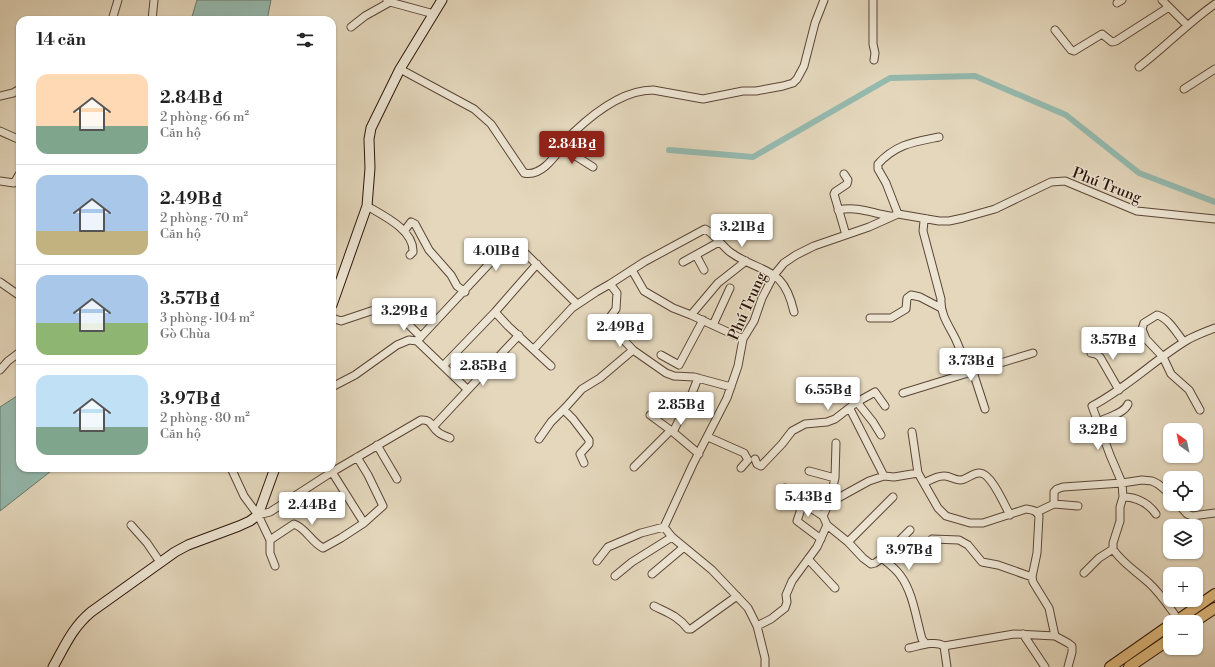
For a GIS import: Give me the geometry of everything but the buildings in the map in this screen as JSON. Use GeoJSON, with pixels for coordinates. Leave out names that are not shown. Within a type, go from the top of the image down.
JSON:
{"type":"FeatureCollection","features":[{"type":"Feature","properties":{"kind":"main road"},"geometry":{"type":"LineString","coordinates":[[1184,615],[1215,594]]}},
{"type":"Feature","properties":{"kind":"main road"},"geometry":{"type":"LineString","coordinates":[[1203,616],[1215,608]]}},
{"type":"Feature","properties":{"kind":"main road"},"geometry":{"type":"LineString","coordinates":[[1110,667],[1163,630]]}},
{"type":"Feature","properties":{"kind":"main road"},"geometry":{"type":"LineString","coordinates":[[1129,667],[1163,644]]}},
{"type":"Feature","properties":{"kind":"street"},"geometry":{"type":"LineString","coordinates":[[113,16],[118,0]]}},
{"type":"Feature","properties":{"kind":"street"},"geometry":{"type":"LineString","coordinates":[[152,16],[154,0]]}},
{"type":"Feature","properties":{"kind":"street"},"geometry":{"type":"LineString","coordinates":[[336,295],[367,206],[370,168],[369,139],[371,128],[400,69],[442,0]]}},
{"type":"Feature","properties":{"kind":"street"},"geometry":{"type":"LineString","coordinates":[[400,69],[474,109],[491,124],[524,173],[529,174],[543,168],[555,157],[572,134],[597,113],[621,99],[646,90],[662,91],[703,99],[793,83],[797,80],[804,66],[815,23],[824,0]]}},
{"type":"Feature","properties":{"kind":"street"},"geometry":{"type":"LineString","coordinates":[[874,0],[874,60]]}},
{"type":"Feature","properties":{"kind":"street"},"geometry":{"type":"LineString","coordinates":[[1162,0],[1187,25]]}},
{"type":"Feature","properties":{"kind":"street"},"geometry":{"type":"LineString","coordinates":[[350,27],[388,1],[434,14]]}},
{"type":"Feature","properties":{"kind":"street"},"geometry":{"type":"LineString","coordinates":[[1139,67],[1162,50],[1187,25],[1215,4]]}},
{"type":"Feature","properties":{"kind":"street"},"geometry":{"type":"LineString","coordinates":[[1055,30],[1071,50],[1074,51],[1078,50],[1102,34],[1112,42],[1116,42],[1169,7]]}},
{"type":"Feature","properties":{"kind":"street"},"geometry":{"type":"LineString","coordinates":[[1184,89],[1215,69]]}},
{"type":"Feature","properties":{"kind":"street"},"geometry":{"type":"LineString","coordinates":[[0,96],[16,91]]}},
{"type":"Feature","properties":{"kind":"street"},"geometry":{"type":"LineString","coordinates":[[0,131],[16,138]]}},
{"type":"Feature","properties":{"kind":"street"},"geometry":{"type":"LineString","coordinates":[[898,214],[886,183],[878,169],[878,164],[885,156],[902,146],[939,137]]}},
{"type":"Feature","properties":{"kind":"street"},"geometry":{"type":"LineString","coordinates":[[563,146],[574,155],[593,166]]}},
{"type":"Feature","properties":{"kind":"street"},"geometry":{"type":"LineString","coordinates":[[844,174],[848,180],[848,184],[834,194],[846,235]]}},
{"type":"Feature","properties":{"kind":"street"},"geometry":{"type":"LineString","coordinates":[[0,181],[14,183],[16,180]]}},
{"type":"Feature","properties":{"kind":"street","name":"Phú Trung"},"geometry":{"type":"LineString","coordinates":[[664,527],[731,387],[738,366],[743,339],[754,321],[762,298],[774,274],[784,263],[796,255],[809,248],[876,224],[890,216],[898,214],[949,221],[973,216],[995,208],[1051,182],[1065,181],[1137,211],[1215,219]]}},
{"type":"Feature","properties":{"kind":"street"},"geometry":{"type":"LineString","coordinates":[[367,206],[385,216],[404,230],[413,247],[413,252],[410,255]]}},
{"type":"Feature","properties":{"kind":"street"},"geometry":{"type":"LineString","coordinates":[[838,210],[850,208],[890,216]]}},
{"type":"Feature","properties":{"kind":"street"},"geometry":{"type":"LineString","coordinates":[[927,219],[924,221],[923,231],[941,299],[941,308],[944,319],[971,372],[986,409]]}},
{"type":"Feature","properties":{"kind":"street"},"geometry":{"type":"LineString","coordinates":[[404,230],[411,222],[415,224],[429,250],[452,275],[457,286],[464,292]]}},
{"type":"Feature","properties":{"kind":"street"},"geometry":{"type":"LineString","coordinates":[[534,349],[577,304],[644,262],[705,229],[710,231],[729,252],[774,274],[786,287],[794,312]]}},
{"type":"Feature","properties":{"kind":"street"},"geometry":{"type":"LineString","coordinates":[[683,262],[719,242]]}},
{"type":"Feature","properties":{"kind":"street"},"geometry":{"type":"LineString","coordinates":[[336,385],[355,375],[397,345],[409,340],[419,339],[503,250],[511,245],[519,247],[577,304]]}},
{"type":"Feature","properties":{"kind":"street"},"geometry":{"type":"LineString","coordinates":[[696,255],[704,270]]}},
{"type":"Feature","properties":{"kind":"street"},"geometry":{"type":"LineString","coordinates":[[692,315],[718,283],[746,261]]}},
{"type":"Feature","properties":{"kind":"street"},"geometry":{"type":"LineString","coordinates":[[443,366],[495,312],[537,264]]}},
{"type":"Feature","properties":{"kind":"street"},"geometry":{"type":"LineString","coordinates":[[632,270],[644,291],[673,308],[692,315],[743,339]]}},
{"type":"Feature","properties":{"kind":"street"},"geometry":{"type":"LineString","coordinates":[[0,282],[16,293]]}},
{"type":"Feature","properties":{"kind":"street"},"geometry":{"type":"LineString","coordinates":[[610,284],[617,293],[616,309],[605,324],[619,335],[633,350],[666,373],[674,376],[698,378],[731,387]]}},
{"type":"Feature","properties":{"kind":"street"},"geometry":{"type":"LineString","coordinates":[[713,325],[730,288]]}},
{"type":"Feature","properties":{"kind":"street"},"geometry":{"type":"LineString","coordinates":[[870,318],[893,318],[906,308],[907,298],[909,295],[920,297],[941,308]]}},
{"type":"Feature","properties":{"kind":"street"},"geometry":{"type":"LineString","coordinates":[[336,319],[341,321],[389,305],[443,366],[467,389]]}},
{"type":"Feature","properties":{"kind":"street"},"geometry":{"type":"LineString","coordinates":[[495,312],[551,366]]}},
{"type":"Feature","properties":{"kind":"street"},"geometry":{"type":"LineString","coordinates":[[1184,342],[1160,315],[1157,315],[1144,324],[1142,329],[1146,339],[1163,357],[1170,374],[1189,390],[1200,410]]}},
{"type":"Feature","properties":{"kind":"street"},"geometry":{"type":"LineString","coordinates":[[661,355],[679,365],[703,320]]}},
{"type":"Feature","properties":{"kind":"street"},"geometry":{"type":"LineString","coordinates":[[1170,615],[1159,593],[1119,557],[1113,549],[1113,543],[1119,528],[1120,502],[1123,497],[1122,483],[1092,406],[1118,390],[1184,342],[1215,328]]}},
{"type":"Feature","properties":{"kind":"street"},"geometry":{"type":"LineString","coordinates":[[434,426],[519,335]]}},
{"type":"Feature","properties":{"kind":"street"},"geometry":{"type":"LineString","coordinates":[[539,439],[551,422],[564,410],[582,389],[600,378],[633,350]]}},
{"type":"Feature","properties":{"kind":"street"},"geometry":{"type":"LineString","coordinates":[[903,393],[1033,353]]}},
{"type":"Feature","properties":{"kind":"street"},"geometry":{"type":"LineString","coordinates":[[1091,353],[1096,354],[1102,360],[1118,390]]}},
{"type":"Feature","properties":{"kind":"street"},"geometry":{"type":"LineString","coordinates":[[0,370],[16,355]]}},
{"type":"Feature","properties":{"kind":"street"},"geometry":{"type":"LineString","coordinates":[[634,467],[672,431],[691,396],[698,378]]}},
{"type":"Feature","properties":{"kind":"street"},"geometry":{"type":"LineString","coordinates":[[755,459],[757,464],[761,466],[792,431],[805,424],[827,422],[835,419],[857,402],[875,392],[885,406]]}},
{"type":"Feature","properties":{"kind":"street"},"geometry":{"type":"LineString","coordinates":[[857,402],[881,435]]}},
{"type":"Feature","properties":{"kind":"street"},"geometry":{"type":"LineString","coordinates":[[1098,422],[1122,411],[1128,404]]}},
{"type":"Feature","properties":{"kind":"street"},"geometry":{"type":"LineString","coordinates":[[850,408],[884,476]]}},
{"type":"Feature","properties":{"kind":"street"},"geometry":{"type":"LineString","coordinates":[[564,410],[589,440],[589,444],[580,454],[584,463]]}},
{"type":"Feature","properties":{"kind":"street"},"geometry":{"type":"LineString","coordinates":[[650,415],[699,454]]}},
{"type":"Feature","properties":{"kind":"street"},"geometry":{"type":"LineString","coordinates":[[336,470],[421,420],[431,422],[436,431],[450,438]]}},
{"type":"Feature","properties":{"kind":"street"},"geometry":{"type":"LineString","coordinates":[[912,432],[918,473],[938,508],[946,516],[970,522],[983,523],[1026,510],[1037,512],[1054,504],[1078,506]]}},
{"type":"Feature","properties":{"kind":"street"},"geometry":{"type":"LineString","coordinates":[[708,436],[744,453],[748,460],[741,468]]}},
{"type":"Feature","properties":{"kind":"street"},"geometry":{"type":"LineString","coordinates":[[823,516],[829,503],[835,478],[836,443]]}},
{"type":"Feature","properties":{"kind":"street"},"geometry":{"type":"LineString","coordinates":[[377,445],[397,479]]}},
{"type":"Feature","properties":{"kind":"street"},"geometry":{"type":"LineString","coordinates":[[270,540],[294,524],[301,528],[319,546],[323,548],[364,523],[380,510],[383,506],[368,474],[357,457]]}},
{"type":"Feature","properties":{"kind":"street"},"geometry":{"type":"LineString","coordinates":[[809,471],[835,478]]}},
{"type":"Feature","properties":{"kind":"street"},"geometry":{"type":"LineString","coordinates":[[233,472],[244,496],[258,515],[270,540],[270,553],[275,566]]}},
{"type":"Feature","properties":{"kind":"street"},"geometry":{"type":"LineString","coordinates":[[258,515],[274,472]]}},
{"type":"Feature","properties":{"kind":"street"},"geometry":{"type":"LineString","coordinates":[[53,667],[74,629],[80,622],[160,562],[188,545],[239,526],[258,515],[270,512],[332,472],[364,523]]}},
{"type":"Feature","properties":{"kind":"street"},"geometry":{"type":"LineString","coordinates":[[924,483],[943,476],[959,480],[979,472],[984,473],[1000,496],[1010,515]]}},
{"type":"Feature","properties":{"kind":"street"},"geometry":{"type":"LineString","coordinates":[[829,503],[869,481],[884,476],[894,477],[918,473]]}},
{"type":"Feature","properties":{"kind":"street"},"geometry":{"type":"LineString","coordinates":[[1054,504],[1054,492],[1063,487],[1122,483],[1142,480],[1158,484],[1163,488]]}},
{"type":"Feature","properties":{"kind":"street"},"geometry":{"type":"LineString","coordinates":[[785,488],[789,493],[823,516],[827,525],[848,542],[871,564],[882,558],[910,530]]}},
{"type":"Feature","properties":{"kind":"street"},"geometry":{"type":"LineString","coordinates":[[848,542],[893,497]]}},
{"type":"Feature","properties":{"kind":"street"},"geometry":{"type":"LineString","coordinates":[[1123,497],[1132,497],[1141,501],[1150,507],[1156,514]]}},
{"type":"Feature","properties":{"kind":"street"},"geometry":{"type":"LineString","coordinates":[[803,503],[797,521],[821,539]]}},
{"type":"Feature","properties":{"kind":"street"},"geometry":{"type":"LineString","coordinates":[[1184,511],[1192,516],[1215,513]]}},
{"type":"Feature","properties":{"kind":"street"},"geometry":{"type":"LineString","coordinates":[[1037,512],[1039,516],[1037,553],[1032,577],[1033,582],[1049,608],[1055,636]]}},
{"type":"Feature","properties":{"kind":"street"},"geometry":{"type":"LineString","coordinates":[[131,525],[147,543],[160,562]]}},
{"type":"Feature","properties":{"kind":"street"},"geometry":{"type":"LineString","coordinates":[[757,626],[771,619],[786,608],[786,595],[792,581],[821,539],[827,525]]}},
{"type":"Feature","properties":{"kind":"street"},"geometry":{"type":"LineString","coordinates":[[597,561],[608,548],[642,533],[664,527],[672,537],[712,570],[748,608],[757,626],[765,658],[765,667]]}},
{"type":"Feature","properties":{"kind":"street"},"geometry":{"type":"LineString","coordinates":[[615,576],[638,558],[672,537]]}},
{"type":"Feature","properties":{"kind":"street"},"geometry":{"type":"LineString","coordinates":[[932,539],[959,540],[968,545],[982,562],[998,564],[1032,577]]}},
{"type":"Feature","properties":{"kind":"street"},"geometry":{"type":"LineString","coordinates":[[652,574],[684,547]]}},
{"type":"Feature","properties":{"kind":"street"},"geometry":{"type":"LineString","coordinates":[[1084,573],[1099,558],[1113,549]]}},
{"type":"Feature","properties":{"kind":"street"},"geometry":{"type":"LineString","coordinates":[[882,558],[895,569],[905,583],[922,639],[926,644]]}},
{"type":"Feature","properties":{"kind":"street"},"geometry":{"type":"LineString","coordinates":[[808,559],[835,588]]}},
{"type":"Feature","properties":{"kind":"street"},"geometry":{"type":"LineString","coordinates":[[654,606],[681,619],[688,629],[737,596]]}},
{"type":"Feature","properties":{"kind":"street"},"geometry":{"type":"LineString","coordinates":[[909,648],[926,644],[940,644],[944,646],[1004,635],[1023,634],[1055,636],[1072,646],[1073,649],[1068,667]]}},
{"type":"Feature","properties":{"kind":"street"},"geometry":{"type":"LineString","coordinates":[[1023,634],[1045,667]]}},
{"type":"Feature","properties":{"kind":"street"},"geometry":{"type":"LineString","coordinates":[[944,646],[947,667]]}},
{"type":"Feature","properties":{"kind":"water"},"geometry":{"type":"Polygon","coordinates":[[[197,0],[271,0],[268,16],[192,16],[197,0]]]}},
{"type":"Feature","properties":{"kind":"water"},"geometry":{"type":"Polygon","coordinates":[[[16,397],[16,472],[50,472],[0,511],[0,407],[16,397]]]}},
{"type":"Feature","properties":{"kind":"waterway"},"geometry":{"type":"LineString","coordinates":[[669,150],[753,157],[890,78],[975,76],[1066,115],[1139,173],[1215,202]]}}]}
